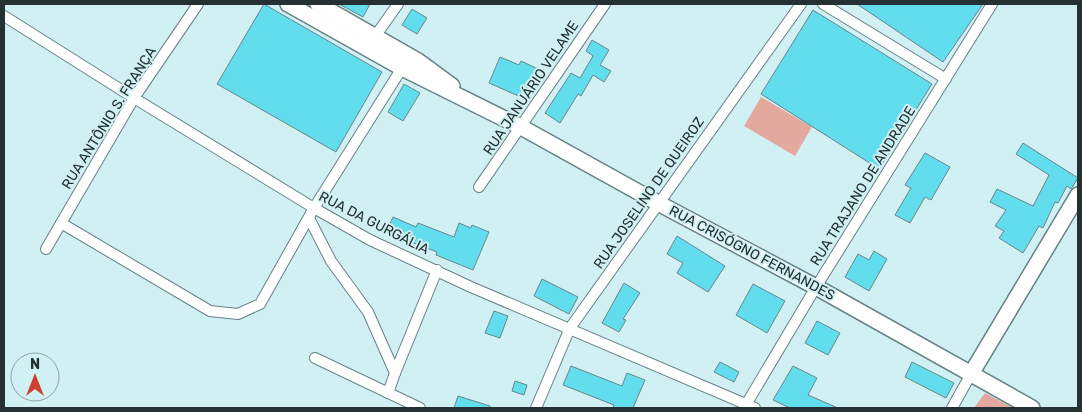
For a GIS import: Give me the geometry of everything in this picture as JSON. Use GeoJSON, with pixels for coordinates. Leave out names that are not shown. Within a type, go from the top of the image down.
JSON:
{"type":"FeatureCollection","features":[{"type":"Feature","properties":{"kind":"street","name":"RUA ANTÔNIO S. FRANÇA"},"geometry":{"type":"LineString","coordinates":[[46,249],[134,98],[198,4]]}},
{"type":"Feature","properties":{"kind":"street","name":"RUA CRISÓGNO FERNANDES"},"geometry":{"type":"LineString","coordinates":[[288,4],[402,68],[521,127],[816,287],[1032,408]]}},
{"type":"Feature","properties":{"kind":"street","name":"RUA CRISÓGNO FERNANDES"},"geometry":{"type":"LineString","coordinates":[[318,4],[376,35],[436,73],[470,101]]}},
{"type":"Feature","properties":{"kind":"street"},"geometry":{"type":"LineString","coordinates":[[376,35],[398,4]]}},
{"type":"Feature","properties":{"kind":"street","name":"RUA JANUÁRIO VELAME"},"geometry":{"type":"LineString","coordinates":[[479,187],[605,4]]}},
{"type":"Feature","properties":{"kind":"street","name":"RUA JOSELINO DE QUEIROZ"},"geometry":{"type":"LineString","coordinates":[[536,408],[570,328],[801,4]]}},
{"type":"Feature","properties":{"kind":"street"},"geometry":{"type":"LineString","coordinates":[[823,4],[946,79]]}},
{"type":"Feature","properties":{"kind":"street","name":"RUA TRAJANO DE ANDRADE"},"geometry":{"type":"LineString","coordinates":[[748,407],[816,287],[992,4]]}},
{"type":"Feature","properties":{"kind":"street","name":"RUA DA GURGÁLIA"},"geometry":{"type":"LineString","coordinates":[[4,16],[134,98],[370,240],[748,407]]}},
{"type":"Feature","properties":{"kind":"street"},"geometry":{"type":"LineString","coordinates":[[61,222],[210,311],[238,314],[260,304],[314,208],[402,68]]}},
{"type":"Feature","properties":{"kind":"street"},"geometry":{"type":"LineString","coordinates":[[952,408],[1078,195]]}},
{"type":"Feature","properties":{"kind":"street"},"geometry":{"type":"LineString","coordinates":[[309,218],[331,262],[368,312],[394,373]]}},
{"type":"Feature","properties":{"kind":"street"},"geometry":{"type":"LineString","coordinates":[[388,393],[394,373],[437,270]]}},
{"type":"Feature","properties":{"kind":"street"},"geometry":{"type":"LineString","coordinates":[[315,358],[420,408]]}},
{"type":"Feature","properties":{"kind":"shaded area"},"geometry":{"type":"Polygon","coordinates":[[[761,97],[812,127],[795,156],[744,126],[761,97]]]}},
{"type":"Feature","properties":{"kind":"shaded area"},"geometry":{"type":"Polygon","coordinates":[[[985,393],[1013,408],[974,408],[985,393]]]}},
{"type":"Feature","properties":{"kind":"building"},"geometry":{"type":"Polygon","coordinates":[[[264,4],[382,72],[336,152],[217,84],[264,4]]]}},
{"type":"Feature","properties":{"kind":"building"},"geometry":{"type":"Polygon","coordinates":[[[339,4],[370,4],[363,17],[339,4]]]}},
{"type":"Feature","properties":{"kind":"building"},"geometry":{"type":"Polygon","coordinates":[[[857,4],[983,4],[943,62],[857,4]]]}},
{"type":"Feature","properties":{"kind":"building"},"geometry":{"type":"Polygon","coordinates":[[[412,9],[427,18],[417,34],[402,25],[412,9]]]}},
{"type":"Feature","properties":{"kind":"building"},"geometry":{"type":"Polygon","coordinates":[[[813,10],[932,84],[879,169],[761,94],[813,10]]]}},
{"type":"Feature","properties":{"kind":"building"},"geometry":{"type":"Polygon","coordinates":[[[592,40],[609,50],[600,65],[611,71],[604,82],[593,75],[581,96],[578,94],[560,123],[545,113],[571,73],[580,78],[593,56],[586,51],[592,40]]]}},
{"type":"Feature","properties":{"kind":"building"},"geometry":{"type":"Polygon","coordinates":[[[500,57],[519,65],[521,61],[538,69],[523,98],[489,83],[500,57]]]}},
{"type":"Feature","properties":{"kind":"building"},"geometry":{"type":"Polygon","coordinates":[[[404,84],[420,93],[403,121],[388,112],[404,84]]]}},
{"type":"Feature","properties":{"kind":"building"},"geometry":{"type":"Polygon","coordinates":[[[1023,143],[1078,178],[1071,189],[1067,186],[1058,203],[1055,202],[1043,228],[1039,226],[1023,253],[999,238],[1004,231],[995,226],[1006,210],[990,202],[997,189],[1033,206],[1049,175],[1016,154],[1023,143]]]}},
{"type":"Feature","properties":{"kind":"building"},"geometry":{"type":"Polygon","coordinates":[[[925,153],[950,167],[931,200],[925,197],[910,223],[895,215],[911,188],[905,185],[925,153]]]}},
{"type":"Feature","properties":{"kind":"building"},"geometry":{"type":"Polygon","coordinates":[[[393,217],[416,227],[418,223],[454,237],[459,223],[471,228],[472,225],[489,232],[473,270],[436,255],[437,252],[387,230],[393,217]]]}},
{"type":"Feature","properties":{"kind":"building"},"geometry":{"type":"Polygon","coordinates":[[[677,236],[725,266],[708,292],[677,273],[683,263],[667,254],[677,236]]]}},
{"type":"Feature","properties":{"kind":"building"},"geometry":{"type":"Polygon","coordinates":[[[874,251],[887,259],[869,291],[845,277],[858,254],[869,260],[874,251]]]}},
{"type":"Feature","properties":{"kind":"building"},"geometry":{"type":"Polygon","coordinates":[[[542,279],[578,297],[569,314],[534,296],[542,279]]]}},
{"type":"Feature","properties":{"kind":"building"},"geometry":{"type":"Polygon","coordinates":[[[624,283],[640,293],[623,319],[626,320],[619,332],[602,323],[624,283]]]}},
{"type":"Feature","properties":{"kind":"building"},"geometry":{"type":"Polygon","coordinates":[[[753,284],[785,301],[767,333],[736,315],[753,284]]]}},
{"type":"Feature","properties":{"kind":"building"},"geometry":{"type":"Polygon","coordinates":[[[494,311],[508,316],[500,338],[485,333],[494,311]]]}},
{"type":"Feature","properties":{"kind":"building"},"geometry":{"type":"Polygon","coordinates":[[[817,321],[840,333],[828,355],[805,343],[817,321]]]}},
{"type":"Feature","properties":{"kind":"building"},"geometry":{"type":"Polygon","coordinates":[[[720,362],[739,372],[734,382],[714,372],[720,362]]]}},
{"type":"Feature","properties":{"kind":"building"},"geometry":{"type":"Polygon","coordinates":[[[912,362],[954,383],[946,398],[905,377],[912,362]]]}},
{"type":"Feature","properties":{"kind":"building"},"geometry":{"type":"Polygon","coordinates":[[[571,366],[622,386],[627,373],[645,380],[633,408],[613,408],[614,405],[563,385],[571,366]]]}},
{"type":"Feature","properties":{"kind":"building"},"geometry":{"type":"Polygon","coordinates":[[[793,366],[817,378],[808,395],[838,408],[790,408],[773,400],[793,366]]]}},
{"type":"Feature","properties":{"kind":"building"},"geometry":{"type":"Polygon","coordinates":[[[515,381],[527,385],[524,395],[512,391],[515,381]]]}},
{"type":"Feature","properties":{"kind":"building"},"geometry":{"type":"Polygon","coordinates":[[[458,396],[490,406],[490,408],[454,408],[458,396]]]}}]}
